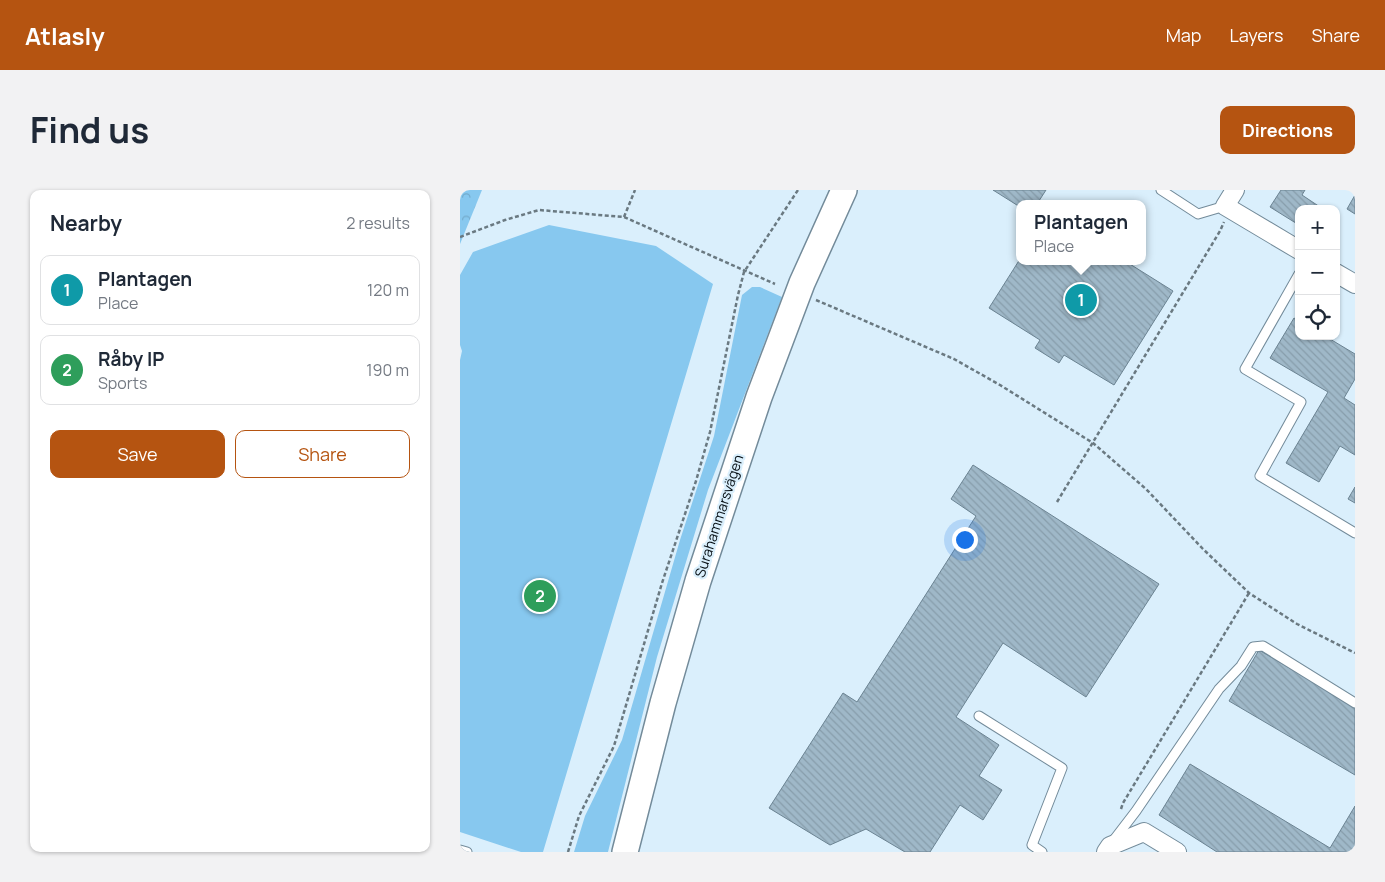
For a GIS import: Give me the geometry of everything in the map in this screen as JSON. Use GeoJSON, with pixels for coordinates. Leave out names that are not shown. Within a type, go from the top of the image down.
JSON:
{"type":"FeatureCollection","features":[{"type":"Feature","properties":{"kind":"main road","name":"Surahammarsvägen"},"geometry":{"type":"LineString","coordinates":[[625,852],[663,703],[710,544],[762,388],[802,283],[844,190]]}},
{"type":"Feature","properties":{"kind":"street"},"geometry":{"type":"LineString","coordinates":[[1235,190],[1225,214],[1295,248]]}},
{"type":"Feature","properties":{"kind":"street"},"geometry":{"type":"LineString","coordinates":[[1340,275],[1355,284]]}},
{"type":"Feature","properties":{"kind":"street"},"geometry":{"type":"LineString","coordinates":[[1108,849],[1144,832],[1177,852]]}},
{"type":"Feature","properties":{"kind":"lane"},"geometry":{"type":"LineString","coordinates":[[1161,190],[1198,214],[1225,214]]}},
{"type":"Feature","properties":{"kind":"lane"},"geometry":{"type":"LineString","coordinates":[[1295,281],[1245,369],[1301,402],[1260,476],[1355,533]]}},
{"type":"Feature","properties":{"kind":"lane"},"geometry":{"type":"LineString","coordinates":[[1108,849],[1219,689],[1241,666],[1253,647],[1263,646],[1355,703]]}},
{"type":"Feature","properties":{"kind":"lane"},"geometry":{"type":"LineString","coordinates":[[979,716],[1062,768],[1032,845],[1042,852]]}},
{"type":"Feature","properties":{"kind":"lane"},"geometry":{"type":"LineString","coordinates":[[460,850],[467,852]]}},
{"type":"Feature","properties":{"kind":"path"},"geometry":{"type":"LineString","coordinates":[[624,217],[636,190]]}},
{"type":"Feature","properties":{"kind":"path"},"geometry":{"type":"LineString","coordinates":[[568,852],[579,816],[614,746],[662,583],[696,481],[710,432],[744,272],[798,190]]}},
{"type":"Feature","properties":{"kind":"path"},"geometry":{"type":"LineString","coordinates":[[460,237],[505,220],[539,210],[624,217],[744,272],[775,284]]}},
{"type":"Feature","properties":{"kind":"path"},"geometry":{"type":"LineString","coordinates":[[1057,502],[1215,240],[1225,214]]}},
{"type":"Feature","properties":{"kind":"path"},"geometry":{"type":"LineString","coordinates":[[810,298],[954,359],[1000,384],[1093,443],[1146,489],[1203,549],[1249,593],[1297,624],[1355,653]]}},
{"type":"Feature","properties":{"kind":"path"},"geometry":{"type":"LineString","coordinates":[[1120,811],[1249,593]]}},
{"type":"Feature","properties":{"kind":"green space"},"geometry":{"type":"Polygon","coordinates":[[[460,190],[482,190],[460,244],[460,190]]]}},
{"type":"Feature","properties":{"kind":"green space"},"geometry":{"type":"Polygon","coordinates":[[[549,225],[656,246],[713,284],[543,852],[521,852],[460,832],[460,360],[462,351],[460,345],[460,275],[473,252],[549,225]]]}},
{"type":"Feature","properties":{"kind":"green space"},"geometry":{"type":"Polygon","coordinates":[[[752,287],[760,287],[782,297],[708,490],[657,657],[608,852],[574,852],[585,816],[622,740],[680,540],[714,436],[742,295],[752,287]]]}},
{"type":"Feature","properties":{"kind":"building"},"geometry":{"type":"Polygon","coordinates":[[[993,190],[1046,190],[1040,200],[1016,200],[1016,204],[993,190]]]}},
{"type":"Feature","properties":{"kind":"building"},"geometry":{"type":"Polygon","coordinates":[[[1281,190],[1305,190],[1302,195],[1317,205],[1295,205],[1295,223],[1270,207],[1281,190]]]}},
{"type":"Feature","properties":{"kind":"building"},"geometry":{"type":"Polygon","coordinates":[[[1355,195],[1355,214],[1347,209],[1355,195]]]}},
{"type":"Feature","properties":{"kind":"building"},"geometry":{"type":"Polygon","coordinates":[[[1016,265],[1131,265],[1173,291],[1114,385],[1064,355],[1059,363],[1035,348],[1040,340],[989,308],[1016,265]]]}},
{"type":"Feature","properties":{"kind":"building"},"geometry":{"type":"Polygon","coordinates":[[[1294,318],[1295,340],[1332,340],[1355,354],[1355,379],[1344,398],[1355,405],[1355,455],[1340,446],[1319,482],[1286,463],[1328,392],[1270,358],[1294,318]]]}},
{"type":"Feature","properties":{"kind":"building"},"geometry":{"type":"Polygon","coordinates":[[[973,465],[1159,584],[1086,697],[1003,643],[956,717],[999,745],[979,776],[1002,790],[983,820],[960,805],[930,852],[905,852],[866,829],[830,845],[769,808],[843,693],[857,702],[976,516],[951,499],[973,465]]]}},
{"type":"Feature","properties":{"kind":"building"},"geometry":{"type":"Polygon","coordinates":[[[1355,487],[1355,503],[1348,499],[1355,487]]]}},
{"type":"Feature","properties":{"kind":"building"},"geometry":{"type":"Polygon","coordinates":[[[1259,650],[1355,707],[1355,775],[1229,701],[1259,650]]]}},
{"type":"Feature","properties":{"kind":"building"},"geometry":{"type":"Polygon","coordinates":[[[1190,764],[1330,848],[1355,806],[1355,852],[1217,852],[1159,815],[1190,764]]]}},
{"type":"Feature","properties":{"kind":"place","name":"Plantagen"},"geometry":{"type":"Point","coordinates":[1081,300]}},
{"type":"Feature","properties":{"kind":"place","name":"Råby IP"},"geometry":{"type":"Point","coordinates":[540,596]}}]}
